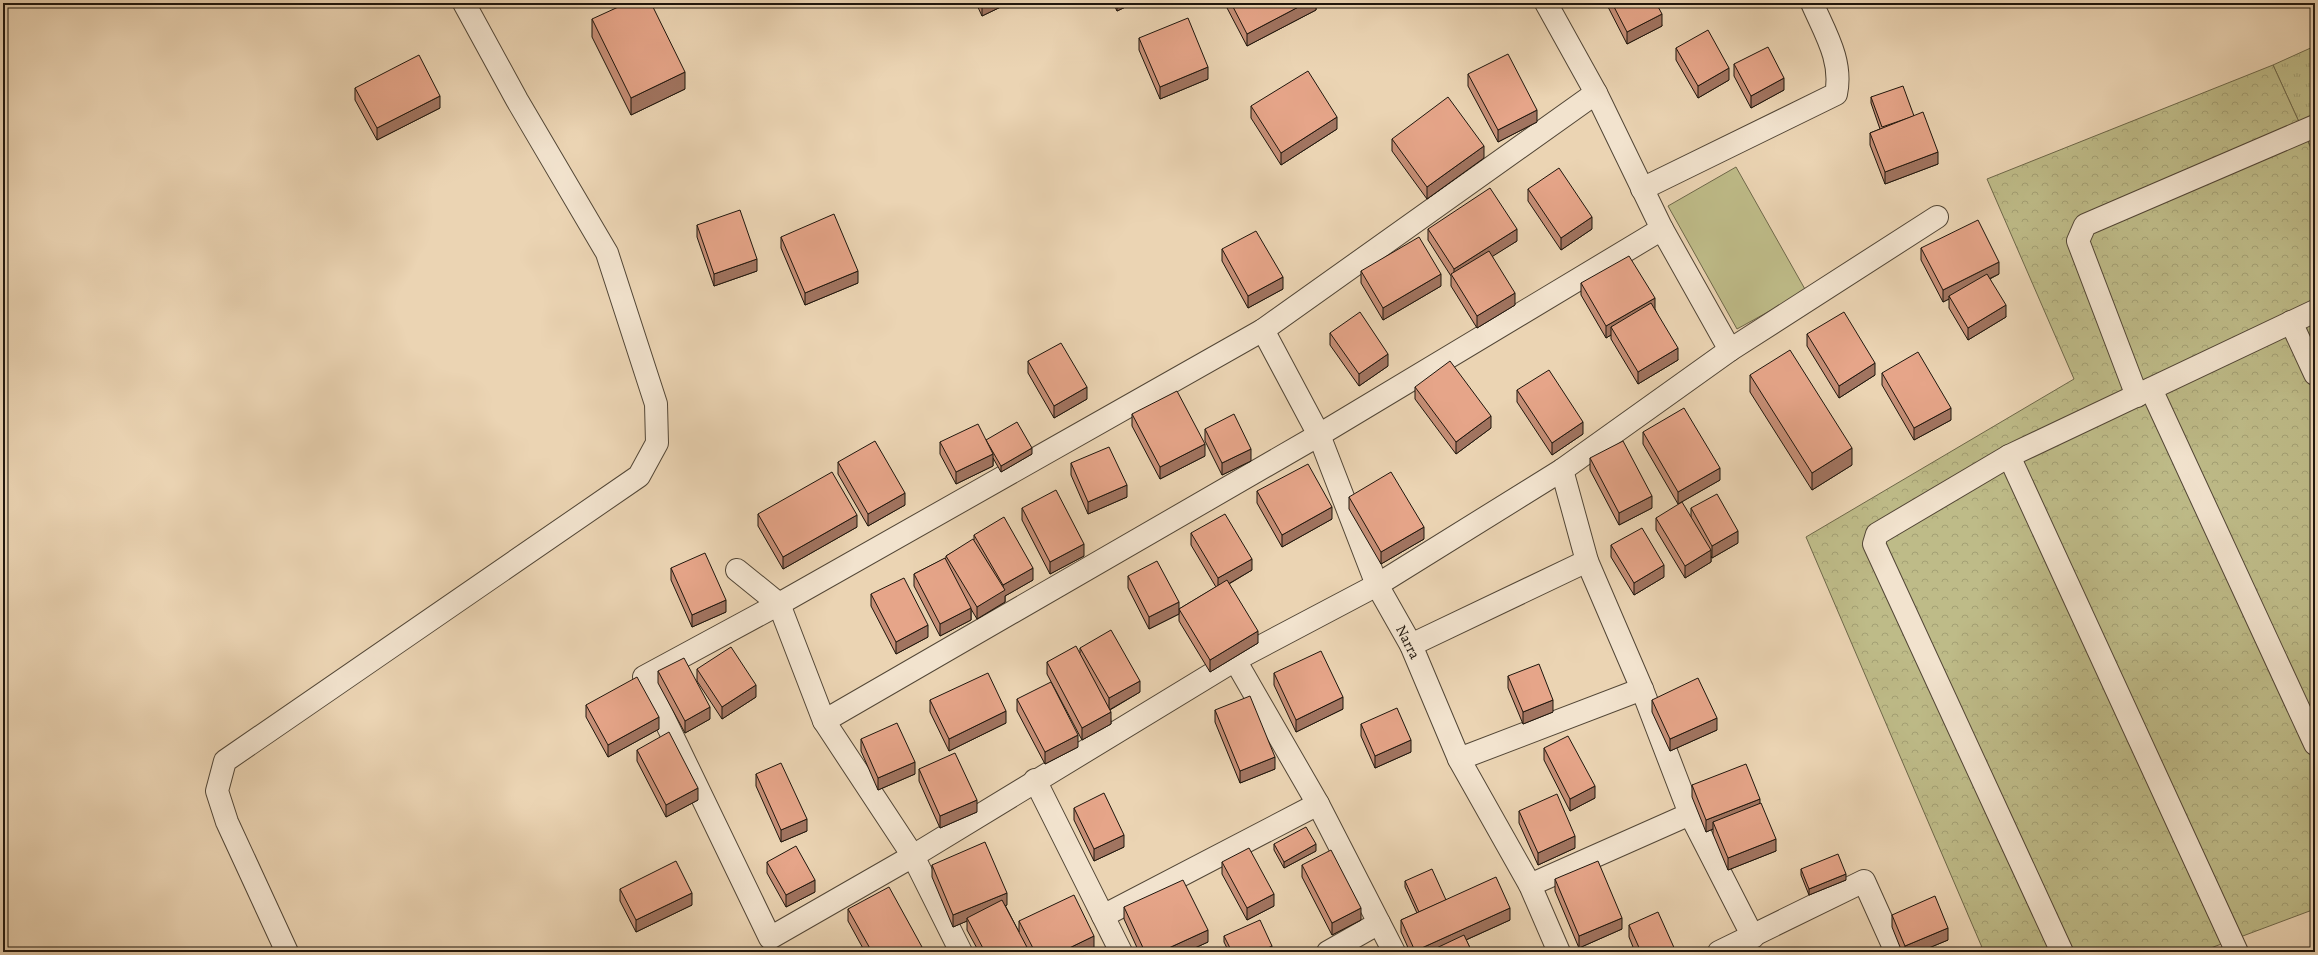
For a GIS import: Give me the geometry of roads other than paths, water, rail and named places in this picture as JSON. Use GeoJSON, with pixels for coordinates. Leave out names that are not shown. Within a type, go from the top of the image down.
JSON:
{"type":"FeatureCollection","features":[{"type":"Feature","properties":{"kind":"street"},"geometry":{"type":"LineString","coordinates":[[288,952],[227,822],[217,791],[224,761],[639,476],[657,443],[656,404],[607,253],[517,100],[464,3]]}},
{"type":"Feature","properties":{"kind":"street"},"geometry":{"type":"LineString","coordinates":[[1546,3],[1596,93],[1662,229],[1730,350]]}},
{"type":"Feature","properties":{"kind":"street"},"geometry":{"type":"LineString","coordinates":[[1642,189],[1836,94],[1838,81],[1835,53],[1812,3]]}},
{"type":"Feature","properties":{"kind":"street"},"geometry":{"type":"LineString","coordinates":[[1596,93],[1263,330],[779,604],[644,677],[770,938],[913,856],[1035,780],[1235,660],[1377,585],[1562,470],[1730,350],[1937,217]]}},
{"type":"Feature","properties":{"kind":"street"},"geometry":{"type":"LineString","coordinates":[[2315,126],[2085,225],[2078,242],[2144,392],[2315,744]]}},
{"type":"Feature","properties":{"kind":"street"},"geometry":{"type":"LineString","coordinates":[[824,721],[1319,435],[1662,229]]}},
{"type":"Feature","properties":{"kind":"street"},"geometry":{"type":"LineString","coordinates":[[2062,952],[1874,544],[1877,534],[2009,456],[2315,311]]}},
{"type":"Feature","properties":{"kind":"street"},"geometry":{"type":"LineString","coordinates":[[2291,322],[2315,374]]}},
{"type":"Feature","properties":{"kind":"street","name":"Narra"},"geometry":{"type":"LineString","coordinates":[[1263,330],[1319,435],[1377,585],[1411,645],[1459,759],[1530,885],[1559,952]]}},
{"type":"Feature","properties":{"kind":"street"},"geometry":{"type":"LineString","coordinates":[[2009,456],[2238,952]]}},
{"type":"Feature","properties":{"kind":"street"},"geometry":{"type":"LineString","coordinates":[[1562,470],[1588,561],[1642,689],[1690,814],[1753,937]]}},
{"type":"Feature","properties":{"kind":"street"},"geometry":{"type":"LineString","coordinates":[[1411,645],[1588,561]]}},
{"type":"Feature","properties":{"kind":"street"},"geometry":{"type":"LineString","coordinates":[[737,570],[779,604],[824,721],[913,856],[961,952]]}},
{"type":"Feature","properties":{"kind":"street"},"geometry":{"type":"LineString","coordinates":[[1235,660],[1318,804],[1394,952]]}},
{"type":"Feature","properties":{"kind":"street"},"geometry":{"type":"LineString","coordinates":[[1459,759],[1642,689]]}},
{"type":"Feature","properties":{"kind":"street"},"geometry":{"type":"LineString","coordinates":[[1035,780],[1121,952]]}},
{"type":"Feature","properties":{"kind":"street"},"geometry":{"type":"LineString","coordinates":[[1103,916],[1318,804]]}},
{"type":"Feature","properties":{"kind":"street"},"geometry":{"type":"LineString","coordinates":[[1530,885],[1690,814]]}},
{"type":"Feature","properties":{"kind":"street"},"geometry":{"type":"LineString","coordinates":[[1719,952],[1753,937],[1864,881],[1896,952]]}},
{"type":"Feature","properties":{"kind":"street"},"geometry":{"type":"LineString","coordinates":[[1328,952],[1379,923]]}}]}
